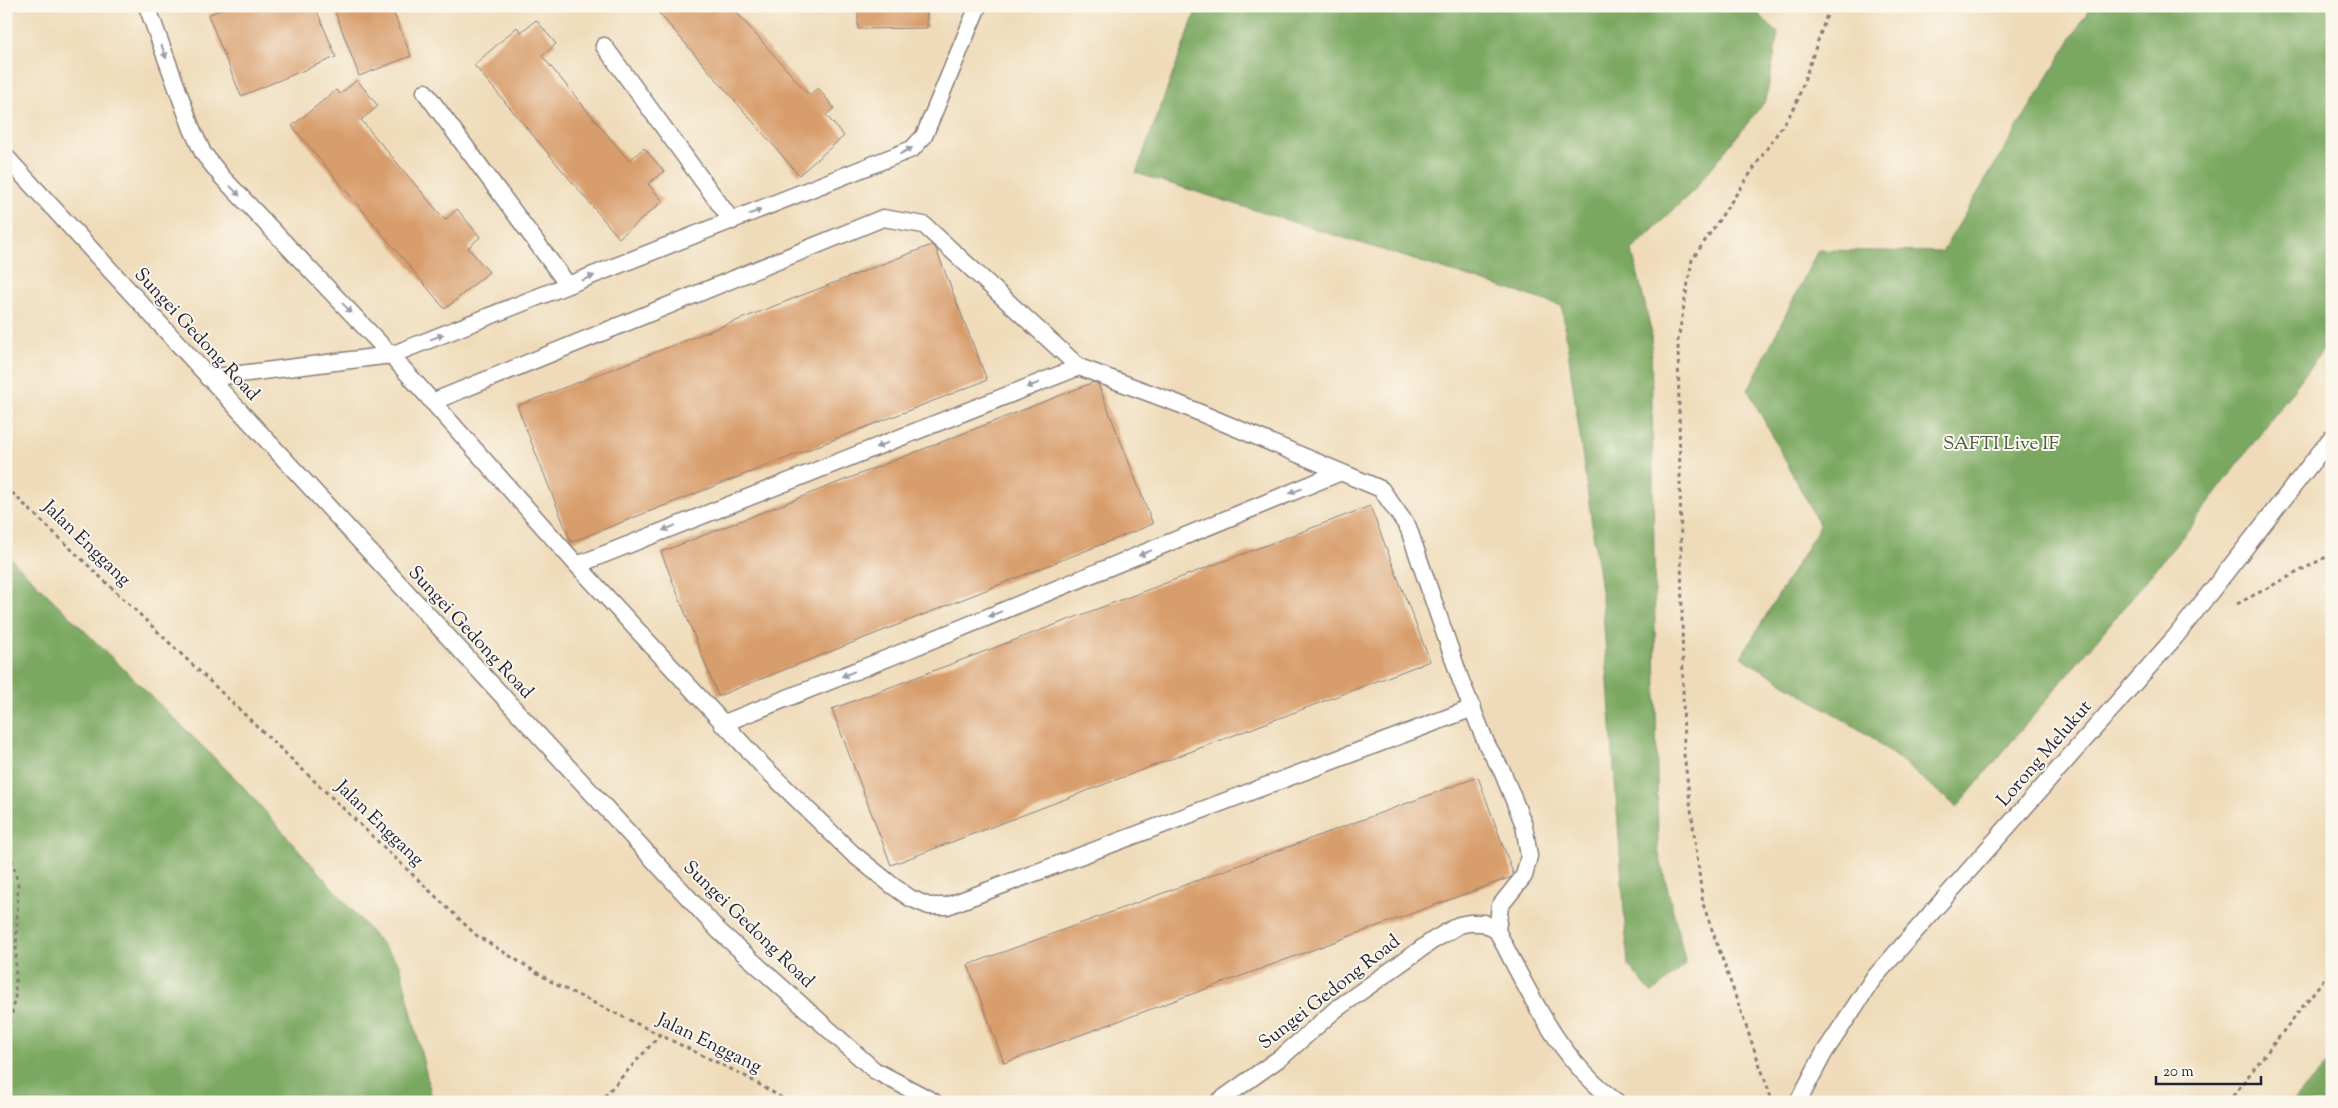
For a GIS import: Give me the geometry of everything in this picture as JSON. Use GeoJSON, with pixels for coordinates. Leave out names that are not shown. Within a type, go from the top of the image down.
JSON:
{"type":"FeatureCollection","features":[{"type":"Feature","properties":{"kind":"lane"},"geometry":{"type":"LineString","coordinates":[[148,6],[204,153],[222,177],[391,355],[577,565],[722,724],[852,853],[910,898],[929,906],[946,906],[1473,708]]}},
{"type":"Feature","properties":{"kind":"lane"},"geometry":{"type":"LineString","coordinates":[[208,378],[391,355],[912,149],[924,136],[978,6]]}},
{"type":"Feature","properties":{"kind":"lane"},"geometry":{"type":"LineString","coordinates":[[604,46],[732,221]]}},
{"type":"Feature","properties":{"kind":"lane"},"geometry":{"type":"LineString","coordinates":[[425,92],[568,286]]}},
{"type":"Feature","properties":{"kind":"lane","name":"Sungei Gedong Road"},"geometry":{"type":"LineString","coordinates":[[6,157],[719,931],[874,1070],[934,1102]]}},
{"type":"Feature","properties":{"kind":"lane"},"geometry":{"type":"LineString","coordinates":[[432,402],[882,218],[924,225],[1079,367],[1179,404],[1381,489],[1408,527],[1461,681],[1487,745],[1502,771],[1524,826],[1529,856],[1524,876],[1500,906],[1497,931],[1560,1045],[1597,1087],[1617,1102]]}},
{"type":"Feature","properties":{"kind":"lane"},"geometry":{"type":"LineString","coordinates":[[577,565],[1079,367]]}},
{"type":"Feature","properties":{"kind":"lane","name":"Lorong Melukut"},"geometry":{"type":"LineString","coordinates":[[1798,1102],[1824,1053],[1873,979],[2176,636],[2332,437]]}},
{"type":"Feature","properties":{"kind":"lane"},"geometry":{"type":"LineString","coordinates":[[722,724],[894,656],[1341,472]]}},
{"type":"Feature","properties":{"kind":"lane","name":"Sungei Gedong Road"},"geometry":{"type":"LineString","coordinates":[[1218,1102],[1284,1055],[1336,1010],[1432,941],[1459,925],[1469,923],[1484,923],[1497,931]]}},
{"type":"Feature","properties":{"kind":"path"},"geometry":{"type":"LineString","coordinates":[[1773,1102],[1704,904],[1684,754],[1678,340],[1692,260],[1794,107],[1830,6]]}},
{"type":"Feature","properties":{"kind":"path","name":"Jalan Enggang"},"geometry":{"type":"LineString","coordinates":[[6,487],[476,935],[557,985],[745,1076],[789,1102]]}},
{"type":"Feature","properties":{"kind":"path"},"geometry":{"type":"LineString","coordinates":[[2236,604],[2332,554]]}},
{"type":"Feature","properties":{"kind":"path"},"geometry":{"type":"LineString","coordinates":[[6,836],[18,883],[15,1000],[6,1040]]}},
{"type":"Feature","properties":{"kind":"path"},"geometry":{"type":"LineString","coordinates":[[2228,1102],[2332,969]]}},
{"type":"Feature","properties":{"kind":"path"},"geometry":{"type":"LineString","coordinates":[[598,1102],[660,1035]]}},
{"type":"Feature","properties":{"kind":"green space"},"geometry":{"type":"Polygon","coordinates":[[[1198,6],[1751,6],[1778,33],[1766,100],[1692,192],[1632,250],[1651,330],[1658,850],[1686,964],[1652,993],[1628,965],[1602,598],[1562,306],[1136,173],[1198,6]]]}},
{"type":"Feature","properties":{"kind":"green space","name":"SAFTI Live IF"},"geometry":{"type":"Polygon","coordinates":[[[2091,6],[2332,6],[2332,338],[2189,529],[1957,807],[1870,736],[1741,657],[1820,526],[1748,390],[1818,250],[1942,252],[2091,6]]]}},
{"type":"Feature","properties":{"kind":"green space"},"geometry":{"type":"Polygon","coordinates":[[[6,554],[241,784],[400,965],[433,1102],[6,1102],[6,554]]]}},
{"type":"Feature","properties":{"kind":"green space"},"geometry":{"type":"Polygon","coordinates":[[[2332,1059],[2332,1102],[2292,1102],[2332,1059]]]}},
{"type":"Feature","properties":{"kind":"building"},"geometry":{"type":"Polygon","coordinates":[[[228,6],[315,6],[336,57],[241,96],[208,15],[228,6]]]}},
{"type":"Feature","properties":{"kind":"building"},"geometry":{"type":"Polygon","coordinates":[[[333,6],[391,6],[411,56],[359,76],[333,6]]]}},
{"type":"Feature","properties":{"kind":"building"},"geometry":{"type":"Polygon","coordinates":[[[653,6],[731,6],[809,95],[818,88],[834,108],[826,115],[844,136],[799,175],[653,6]]]}},
{"type":"Feature","properties":{"kind":"building"},"geometry":{"type":"Polygon","coordinates":[[[858,6],[927,6],[927,28],[858,29],[858,6]]]}},
{"type":"Feature","properties":{"kind":"building"},"geometry":{"type":"Polygon","coordinates":[[[536,20],[556,44],[542,56],[629,161],[644,148],[664,171],[648,184],[663,201],[619,238],[474,65],[517,27],[521,32],[536,20]]]}},
{"type":"Feature","properties":{"kind":"building"},"geometry":{"type":"Polygon","coordinates":[[[357,80],[378,106],[361,120],[445,220],[457,209],[480,237],[468,248],[489,272],[445,309],[292,126],[336,90],[340,94],[357,80]]]}},
{"type":"Feature","properties":{"kind":"building"},"geometry":{"type":"Polygon","coordinates":[[[934,244],[987,380],[571,542],[517,406],[934,244]]]}},
{"type":"Feature","properties":{"kind":"building"},"geometry":{"type":"Polygon","coordinates":[[[1097,381],[1153,524],[718,696],[661,552],[1097,381]]]}},
{"type":"Feature","properties":{"kind":"building"},"geometry":{"type":"Polygon","coordinates":[[[1370,506],[1430,661],[891,865],[832,709],[1370,506]]]}},
{"type":"Feature","properties":{"kind":"building"},"geometry":{"type":"Polygon","coordinates":[[[1478,777],[1514,876],[1004,1063],[968,965],[1478,777]]]}}]}
